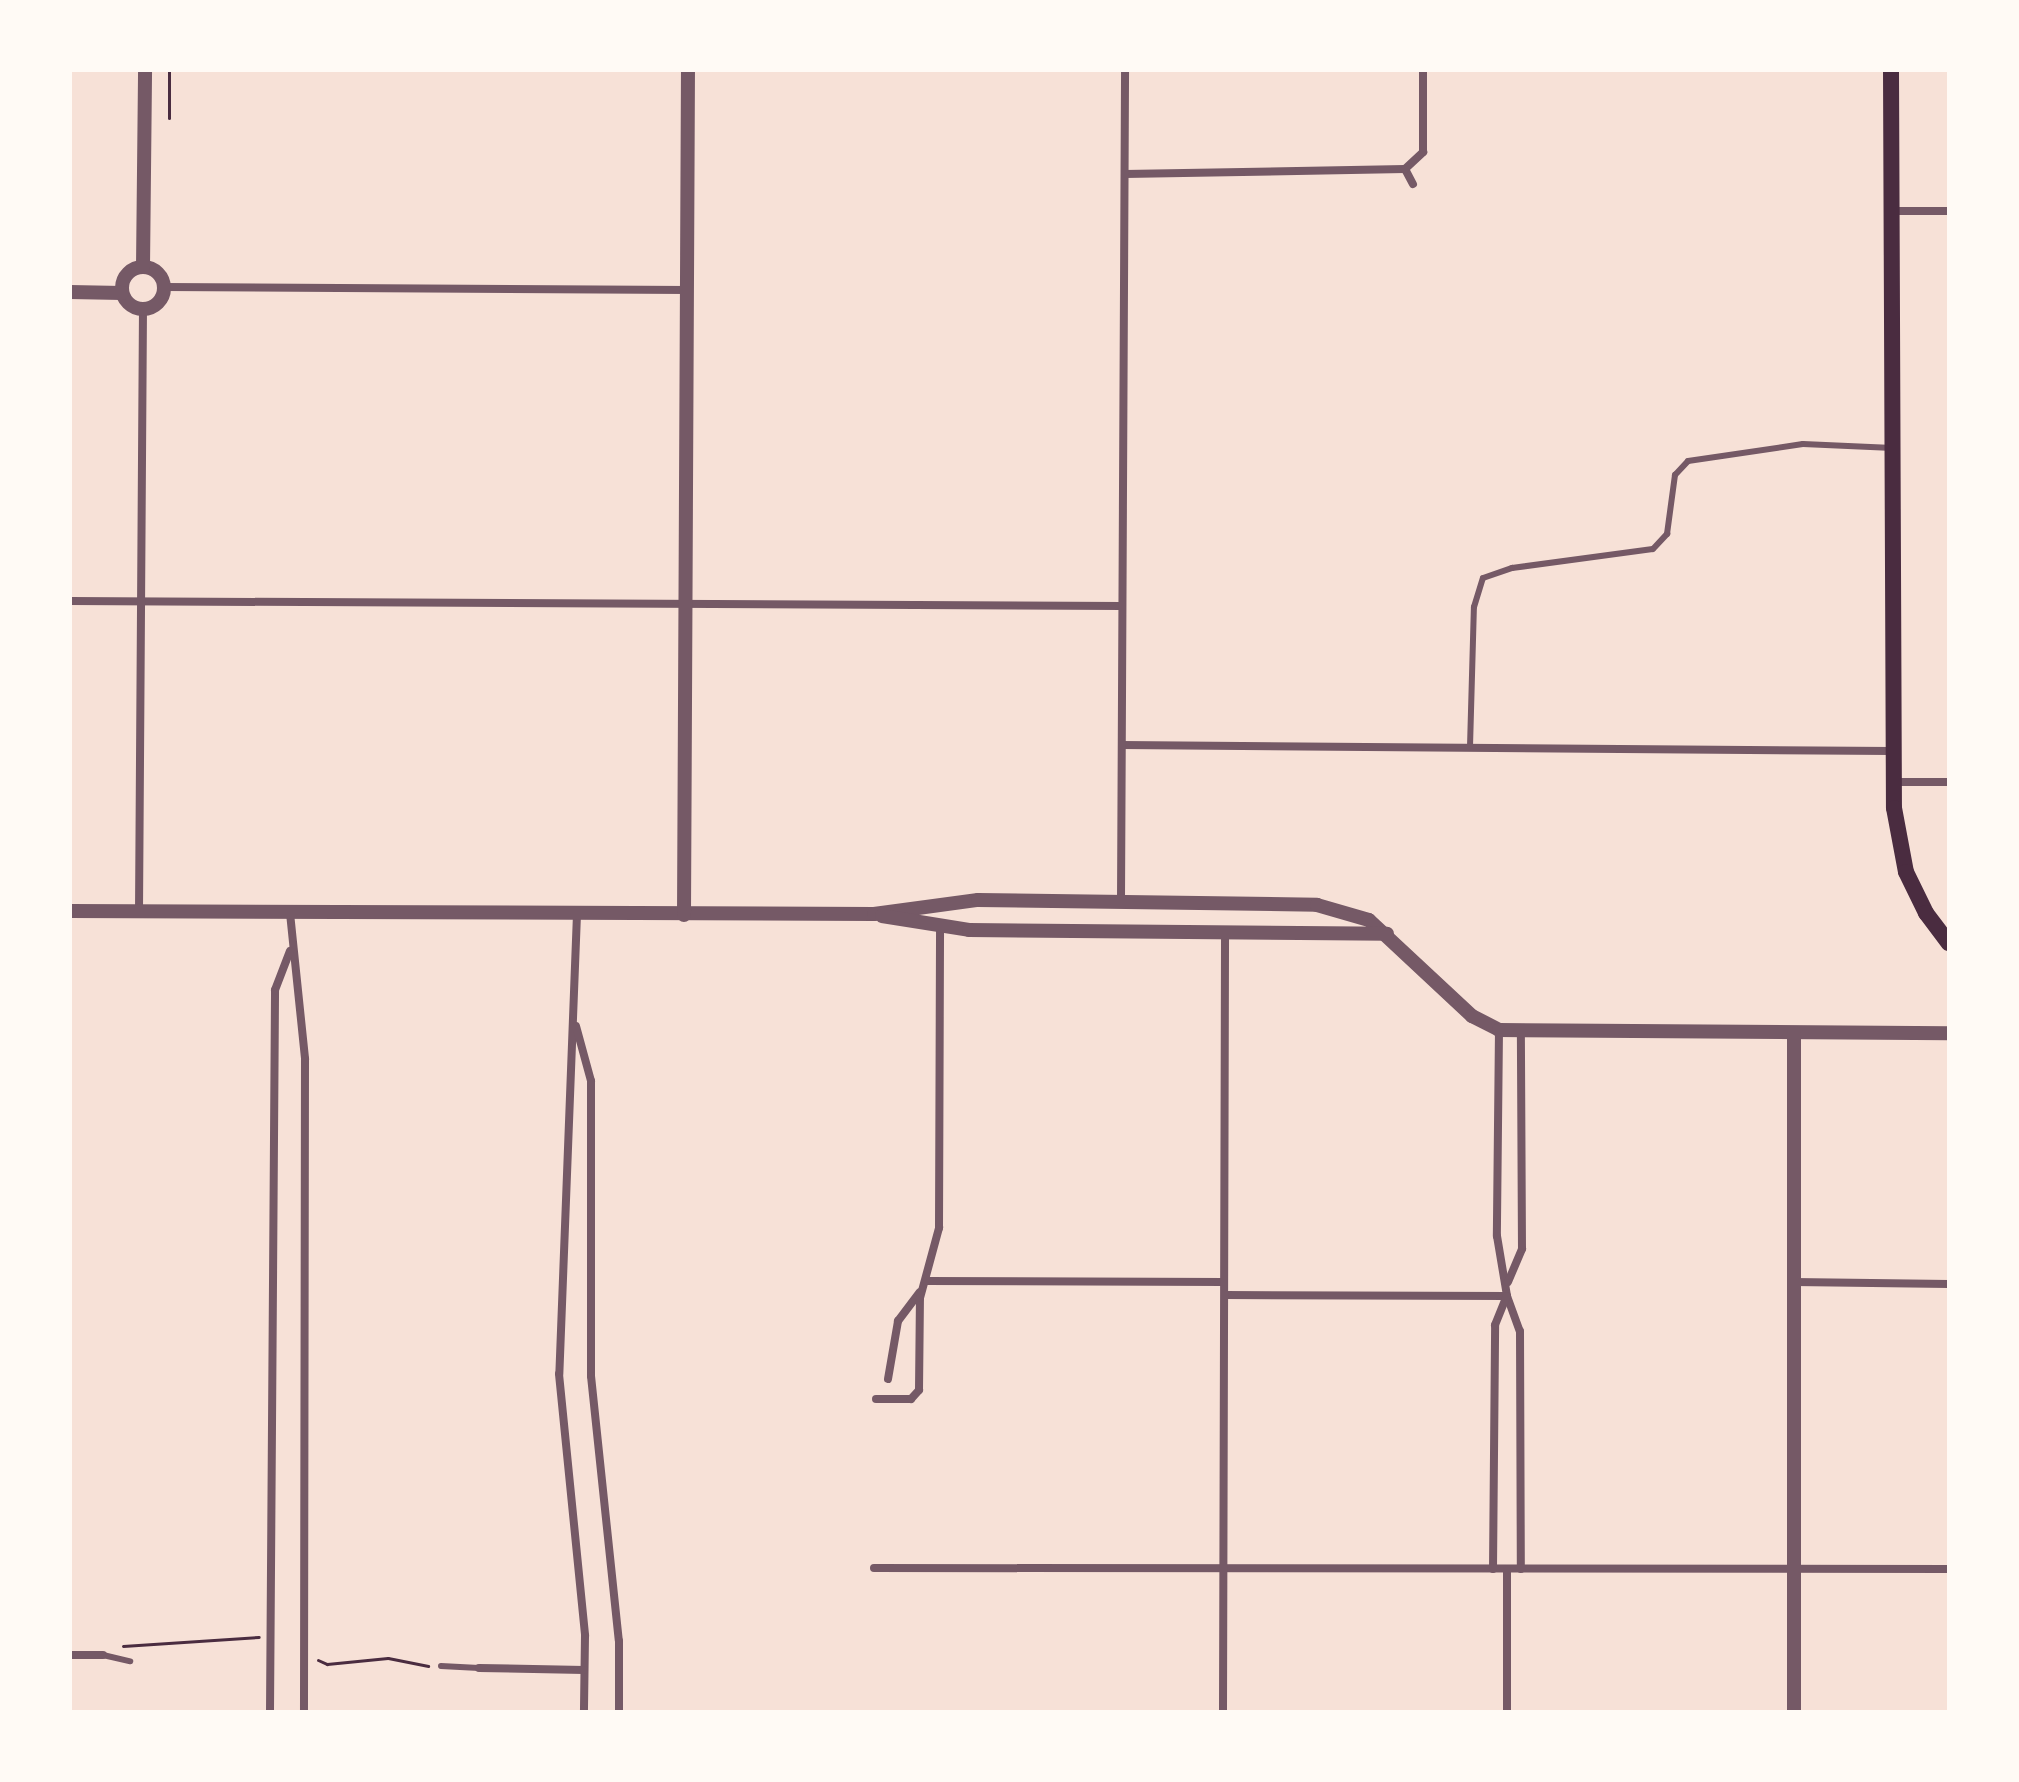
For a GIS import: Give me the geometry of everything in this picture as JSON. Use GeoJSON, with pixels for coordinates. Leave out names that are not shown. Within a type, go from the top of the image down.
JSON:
{"type":"FeatureCollection","features":[{"type":"Feature","properties":{"kind":"main road"},"geometry":{"type":"LineString","coordinates":[[1891,70],[1893,782],[1906,872],[1926,913],[1949,943]]}},
{"type":"Feature","properties":{"kind":"street"},"geometry":{"type":"LineString","coordinates":[[143,267],[145,70]]}},
{"type":"Feature","properties":{"kind":"street"},"geometry":{"type":"LineString","coordinates":[[684,915],[688,70]]}},
{"type":"Feature","properties":{"kind":"street"},"geometry":{"type":"LineString","coordinates":[[1121,900],[1125,70]]}},
{"type":"Feature","properties":{"kind":"street"},"geometry":{"type":"LineString","coordinates":[[1125,174],[1405,169],[1423,152],[1423,70]]}},
{"type":"Feature","properties":{"kind":"street"},"geometry":{"type":"LineString","coordinates":[[1405,169],[1413,184]]}},
{"type":"Feature","properties":{"kind":"street"},"geometry":{"type":"LineString","coordinates":[[1892,211],[1949,211]]}},
{"type":"Feature","properties":{"kind":"street"},"geometry":{"type":"LineString","coordinates":[[143,267],[158,273],[165,287],[159,303],[143,310],[126,302],[122,293],[129,272],[143,267]]}},
{"type":"Feature","properties":{"kind":"street"},"geometry":{"type":"LineString","coordinates":[[165,287],[688,290]]}},
{"type":"Feature","properties":{"kind":"street"},"geometry":{"type":"LineString","coordinates":[[70,292],[122,293]]}},
{"type":"Feature","properties":{"kind":"street"},"geometry":{"type":"LineString","coordinates":[[139,911],[143,310]]}},
{"type":"Feature","properties":{"kind":"street"},"geometry":{"type":"LineString","coordinates":[[70,601],[141,598],[686,605],[1122,606]]}},
{"type":"Feature","properties":{"kind":"street"},"geometry":{"type":"LineString","coordinates":[[1122,745],[1892,751]]}},
{"type":"Feature","properties":{"kind":"street"},"geometry":{"type":"LineString","coordinates":[[1893,782],[1949,782]]}},
{"type":"Feature","properties":{"kind":"street"},"geometry":{"type":"LineString","coordinates":[[70,911],[684,915],[874,914],[970,901],[1121,900],[1317,905],[1354,912],[1388,934],[1472,1016],[1499,1030],[1949,1033]]}},
{"type":"Feature","properties":{"kind":"street"},"geometry":{"type":"LineString","coordinates":[[290,913],[290,950],[300,984],[305,1059],[304,1712]]}},
{"type":"Feature","properties":{"kind":"street"},"geometry":{"type":"LineString","coordinates":[[577,914],[575,1025],[567,1061],[559,1374],[584,1670],[584,1712]]}},
{"type":"Feature","properties":{"kind":"street"},"geometry":{"type":"LineString","coordinates":[[874,914],[940,928],[1388,934]]}},
{"type":"Feature","properties":{"kind":"street"},"geometry":{"type":"LineString","coordinates":[[876,1399],[911,1399],[918,1393],[924,1284],[939,1228],[940,928]]}},
{"type":"Feature","properties":{"kind":"street"},"geometry":{"type":"LineString","coordinates":[[1223,1712],[1225,931]]}},
{"type":"Feature","properties":{"kind":"street"},"geometry":{"type":"LineString","coordinates":[[270,1712],[275,990],[290,950]]}},
{"type":"Feature","properties":{"kind":"street"},"geometry":{"type":"LineString","coordinates":[[575,1025],[591,1081],[591,1376],[619,1641],[619,1712]]}},
{"type":"Feature","properties":{"kind":"street"},"geometry":{"type":"LineString","coordinates":[[1493,1569],[1495,1325],[1507,1296],[1497,1236],[1499,1030]]}},
{"type":"Feature","properties":{"kind":"street"},"geometry":{"type":"LineString","coordinates":[[1507,1282],[1522,1249],[1521,1032]]}},
{"type":"Feature","properties":{"kind":"street"},"geometry":{"type":"LineString","coordinates":[[1794,1033],[1794,1712]]}},
{"type":"Feature","properties":{"kind":"street"},"geometry":{"type":"LineString","coordinates":[[924,1284],[1224,1282]]}},
{"type":"Feature","properties":{"kind":"street"},"geometry":{"type":"LineString","coordinates":[[1794,1282],[1949,1284]]}},
{"type":"Feature","properties":{"kind":"street"},"geometry":{"type":"LineString","coordinates":[[888,1379],[898,1321],[924,1284]]}},
{"type":"Feature","properties":{"kind":"street"},"geometry":{"type":"LineString","coordinates":[[1225,1295],[1507,1296]]}},
{"type":"Feature","properties":{"kind":"street"},"geometry":{"type":"LineString","coordinates":[[1507,1296],[1518,1316],[1522,1350],[1521,1569]]}},
{"type":"Feature","properties":{"kind":"street"},"geometry":{"type":"LineString","coordinates":[[874,1568],[1949,1569]]}},
{"type":"Feature","properties":{"kind":"street"},"geometry":{"type":"LineString","coordinates":[[1507,1569],[1507,1712]]}},
{"type":"Feature","properties":{"kind":"street"},"geometry":{"type":"LineString","coordinates":[[70,1655],[103,1655]]}},
{"type":"Feature","properties":{"kind":"street"},"geometry":{"type":"LineString","coordinates":[[479,1668],[584,1670]]}},
{"type":"Feature","properties":{"kind":"lane"},"geometry":{"type":"LineString","coordinates":[[1470,747],[1474,607],[1483,578],[1512,568],[1653,549],[1667,534],[1675,475],[1688,461],[1803,444],[1894,448]]}},
{"type":"Feature","properties":{"kind":"lane"},"geometry":{"type":"LineString","coordinates":[[103,1655],[130,1661]]}},
{"type":"Feature","properties":{"kind":"lane"},"geometry":{"type":"LineString","coordinates":[[441,1666],[479,1668]]}},
{"type":"Feature","properties":{"kind":"path"},"geometry":{"type":"LineString","coordinates":[[169,70],[169,118]]}},
{"type":"Feature","properties":{"kind":"path"},"geometry":{"type":"LineString","coordinates":[[119,1646],[271,1636]]}},
{"type":"Feature","properties":{"kind":"path"},"geometry":{"type":"LineString","coordinates":[[312,1656],[327,1664],[388,1658],[429,1666]]}}]}
